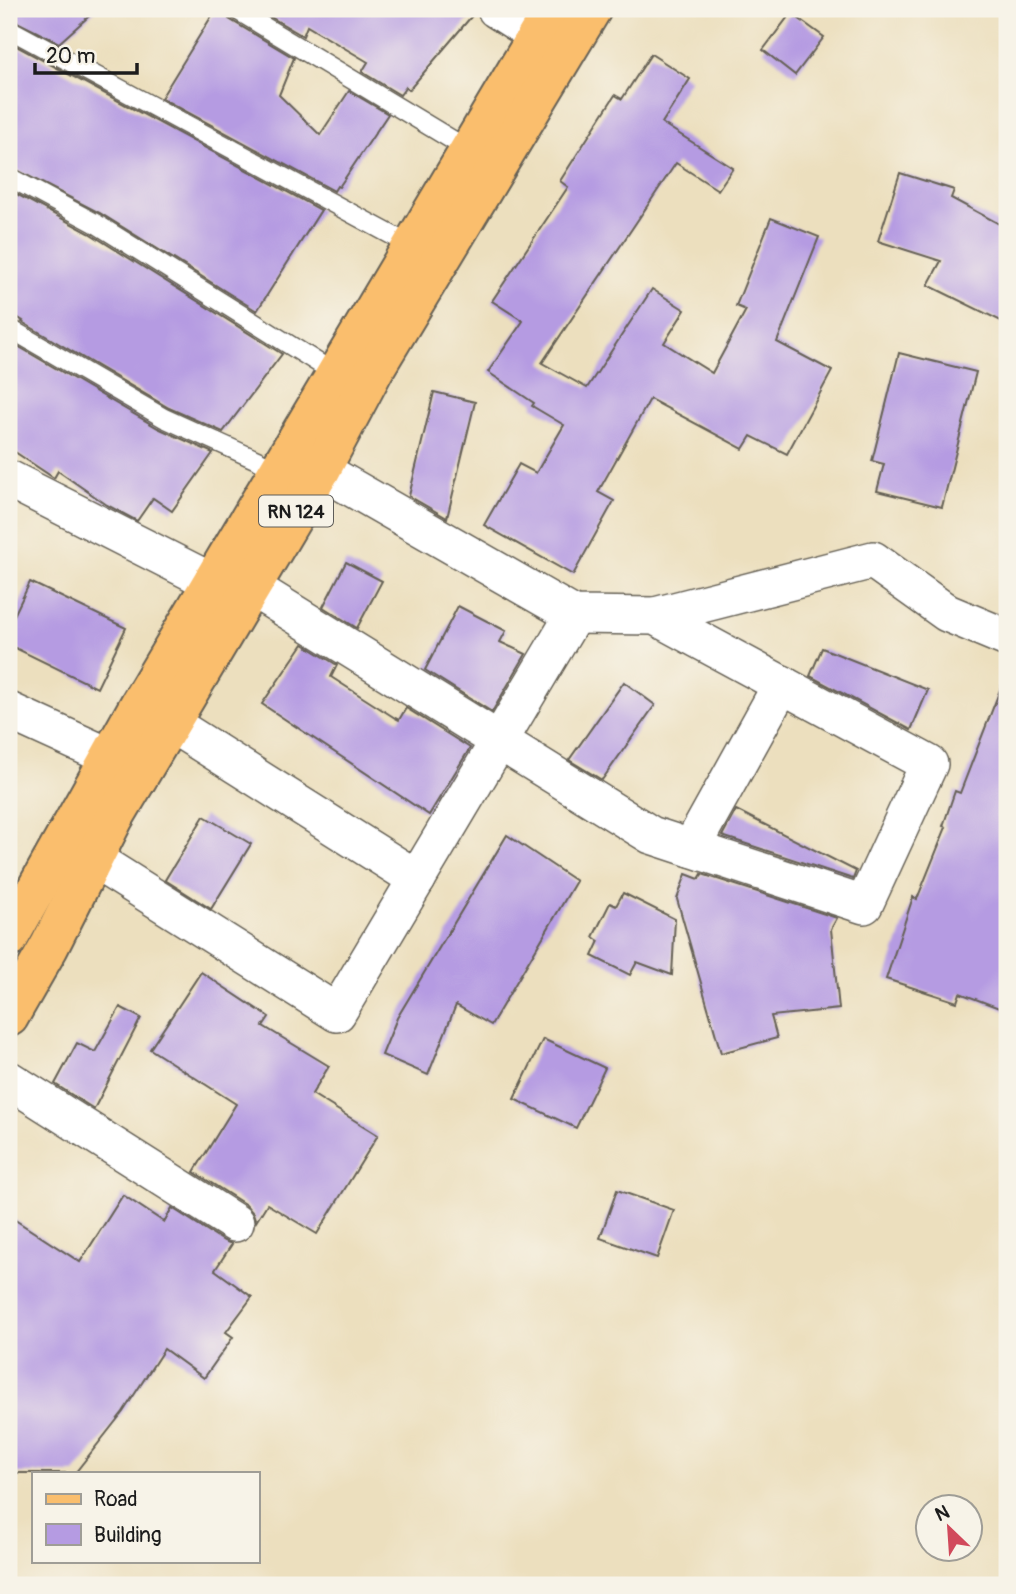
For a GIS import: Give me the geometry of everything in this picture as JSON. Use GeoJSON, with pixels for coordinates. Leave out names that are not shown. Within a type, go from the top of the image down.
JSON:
{"type":"FeatureCollection","features":[{"type":"Feature","properties":{"kind":"main road","name":"RN 124"},"geometry":{"type":"LineString","coordinates":[[9,1017],[49,947],[114,818],[321,470],[374,370],[592,9]]}},
{"type":"Feature","properties":{"kind":"main road","name":"RN 124"},"geometry":{"type":"LineString","coordinates":[[9,938],[212,582],[545,22]]}},
{"type":"Feature","properties":{"kind":"street"},"geometry":{"type":"LineString","coordinates":[[496,9],[545,22]]}},
{"type":"Feature","properties":{"kind":"street"},"geometry":{"type":"LineString","coordinates":[[321,470],[574,615],[655,616],[873,560],[947,613],[1007,638]]}},
{"type":"Feature","properties":{"kind":"street"},"geometry":{"type":"LineString","coordinates":[[9,479],[212,582]]}},
{"type":"Feature","properties":{"kind":"street"},"geometry":{"type":"LineString","coordinates":[[251,587],[651,835],[864,905],[929,764],[655,616]]}},
{"type":"Feature","properties":{"kind":"street"},"geometry":{"type":"LineString","coordinates":[[93,859],[337,1013],[574,615]]}},
{"type":"Feature","properties":{"kind":"street"},"geometry":{"type":"LineString","coordinates":[[691,848],[782,684]]}},
{"type":"Feature","properties":{"kind":"street"},"geometry":{"type":"LineString","coordinates":[[9,711],[110,757]]}},
{"type":"Feature","properties":{"kind":"street"},"geometry":{"type":"LineString","coordinates":[[170,723],[417,879]]}},
{"type":"Feature","properties":{"kind":"street"},"geometry":{"type":"LineString","coordinates":[[9,1080],[235,1223]]}},
{"type":"Feature","properties":{"kind":"lane"},"geometry":{"type":"LineString","coordinates":[[235,9],[469,150]]}},
{"type":"Feature","properties":{"kind":"lane"},"geometry":{"type":"LineString","coordinates":[[9,29],[412,246]]}},
{"type":"Feature","properties":{"kind":"lane"},"geometry":{"type":"LineString","coordinates":[[9,177],[95,223],[336,374]]}},
{"type":"Feature","properties":{"kind":"lane"},"geometry":{"type":"LineString","coordinates":[[9,328],[163,418],[279,470]]}},
{"type":"Feature","properties":{"kind":"building"},"geometry":{"type":"Polygon","coordinates":[[[9,9],[97,9],[59,43],[9,18],[9,9]]]}},
{"type":"Feature","properties":{"kind":"building"},"geometry":{"type":"Polygon","coordinates":[[[216,9],[224,9],[229,19],[294,58],[279,95],[320,135],[349,91],[388,114],[334,191],[161,98],[216,9]]]}},
{"type":"Feature","properties":{"kind":"building"},"geometry":{"type":"Polygon","coordinates":[[[257,9],[476,11],[409,90],[406,87],[400,95],[362,72],[368,62],[307,26],[303,36],[257,9]]]}},
{"type":"Feature","properties":{"kind":"building"},"geometry":{"type":"Polygon","coordinates":[[[791,13],[824,37],[795,75],[763,50],[791,13]]]}},
{"type":"Feature","properties":{"kind":"building"},"geometry":{"type":"Polygon","coordinates":[[[9,42],[321,210],[257,311],[100,213],[9,166],[9,42]]]}},
{"type":"Feature","properties":{"kind":"building"},"geometry":{"type":"Polygon","coordinates":[[[651,54],[690,79],[662,123],[733,168],[718,190],[676,163],[542,363],[587,388],[652,289],[685,310],[664,343],[712,373],[746,310],[736,306],[771,218],[819,237],[777,342],[832,371],[787,454],[751,436],[743,449],[650,399],[598,492],[614,501],[573,575],[484,525],[519,464],[536,473],[564,425],[532,406],[534,403],[488,372],[523,321],[492,301],[568,187],[560,181],[615,95],[622,99],[651,54]]]}},
{"type":"Feature","properties":{"kind":"building"},"geometry":{"type":"Polygon","coordinates":[[[900,173],[954,190],[951,198],[1007,228],[1007,324],[928,285],[941,261],[878,241],[900,173]]]}},
{"type":"Feature","properties":{"kind":"building"},"geometry":{"type":"Polygon","coordinates":[[[9,190],[89,233],[282,354],[223,432],[169,408],[9,312],[9,190]]]}},
{"type":"Feature","properties":{"kind":"building"},"geometry":{"type":"Polygon","coordinates":[[[9,341],[158,428],[213,453],[172,511],[153,498],[137,521],[107,505],[58,471],[54,478],[9,448],[9,341]]]}},
{"type":"Feature","properties":{"kind":"building"},"geometry":{"type":"Polygon","coordinates":[[[899,353],[976,372],[942,507],[877,491],[884,464],[872,461],[899,353]]]}},
{"type":"Feature","properties":{"kind":"building"},"geometry":{"type":"Polygon","coordinates":[[[434,392],[475,402],[447,518],[409,496],[434,392]]]}},
{"type":"Feature","properties":{"kind":"building"},"geometry":{"type":"Polygon","coordinates":[[[346,562],[382,581],[357,628],[323,607],[346,562]]]}},
{"type":"Feature","properties":{"kind":"building"},"geometry":{"type":"Polygon","coordinates":[[[30,582],[126,628],[97,688],[9,645],[9,626],[30,582]]]}},
{"type":"Feature","properties":{"kind":"building"},"geometry":{"type":"Polygon","coordinates":[[[458,606],[506,631],[500,642],[526,654],[492,712],[425,670],[458,606]]]}},
{"type":"Feature","properties":{"kind":"building"},"geometry":{"type":"Polygon","coordinates":[[[303,644],[337,665],[331,677],[395,718],[399,720],[406,708],[470,748],[429,815],[262,704],[303,644]]]}},
{"type":"Feature","properties":{"kind":"building"},"geometry":{"type":"Polygon","coordinates":[[[822,648],[928,690],[911,730],[810,676],[822,648]]]}},
{"type":"Feature","properties":{"kind":"building"},"geometry":{"type":"Polygon","coordinates":[[[1005,677],[1007,1011],[960,993],[957,1002],[886,979],[913,897],[917,899],[946,827],[943,826],[955,791],[960,793],[1005,677]]]}},
{"type":"Feature","properties":{"kind":"building"},"geometry":{"type":"Polygon","coordinates":[[[624,682],[655,705],[602,780],[569,760],[624,682]]]}},
{"type":"Feature","properties":{"kind":"building"},"geometry":{"type":"Polygon","coordinates":[[[736,810],[856,871],[853,879],[722,836],[736,810]]]}},
{"type":"Feature","properties":{"kind":"building"},"geometry":{"type":"Polygon","coordinates":[[[204,816],[251,844],[211,909],[165,880],[204,816]]]}},
{"type":"Feature","properties":{"kind":"building"},"geometry":{"type":"Polygon","coordinates":[[[507,835],[576,881],[491,1025],[456,1005],[428,1075],[382,1055],[397,1018],[507,835]]]}},
{"type":"Feature","properties":{"kind":"building"},"geometry":{"type":"Polygon","coordinates":[[[686,874],[699,879],[702,874],[837,918],[831,929],[839,1009],[771,1016],[777,1038],[721,1053],[677,899],[686,874]]]}},
{"type":"Feature","properties":{"kind":"building"},"geometry":{"type":"Polygon","coordinates":[[[623,893],[675,919],[672,975],[637,962],[630,975],[592,956],[599,941],[593,937],[610,903],[616,906],[623,893]]]}},
{"type":"Feature","properties":{"kind":"building"},"geometry":{"type":"Polygon","coordinates":[[[201,972],[269,1017],[263,1026],[329,1066],[312,1094],[378,1135],[317,1234],[267,1204],[256,1222],[246,1205],[194,1172],[236,1104],[150,1049],[201,972]]]}},
{"type":"Feature","properties":{"kind":"building"},"geometry":{"type":"Polygon","coordinates":[[[120,1007],[141,1018],[94,1109],[55,1084],[77,1043],[95,1052],[120,1007]]]}},
{"type":"Feature","properties":{"kind":"building"},"geometry":{"type":"Polygon","coordinates":[[[543,1039],[605,1068],[576,1128],[514,1099],[543,1039]]]}},
{"type":"Feature","properties":{"kind":"building"},"geometry":{"type":"Polygon","coordinates":[[[617,1190],[674,1210],[657,1258],[600,1238],[617,1190]]]}},
{"type":"Feature","properties":{"kind":"building"},"geometry":{"type":"Polygon","coordinates":[[[123,1195],[164,1222],[172,1208],[232,1244],[215,1270],[252,1297],[226,1332],[233,1337],[204,1378],[164,1349],[123,1412],[76,1472],[9,1473],[9,1216],[80,1262],[123,1195]]]}}]}
